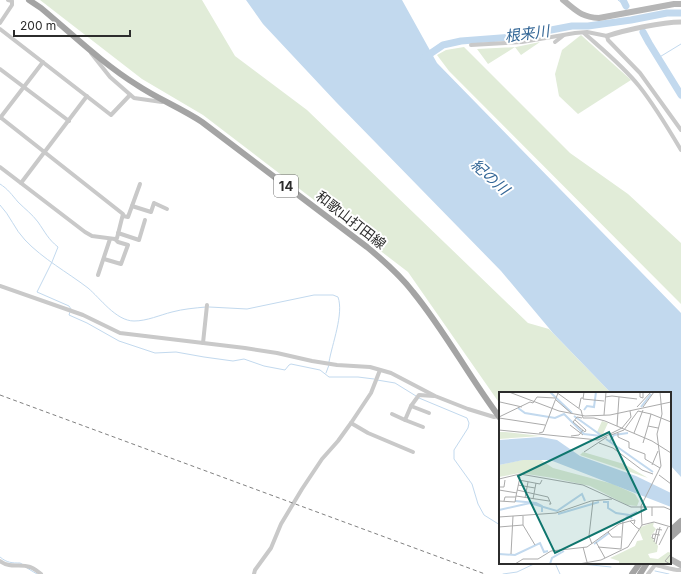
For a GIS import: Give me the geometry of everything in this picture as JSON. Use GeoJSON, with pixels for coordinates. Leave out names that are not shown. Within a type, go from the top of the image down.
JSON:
{"type":"FeatureCollection","features":[{"type":"Feature","properties":{"kind":"main road","name":"和歌山打田線"},"geometry":{"type":"LineString","coordinates":[[29,0],[41,8],[112,67],[137,85],[184,110],[202,122],[386,263],[401,277],[422,303],[499,417]]}},
{"type":"Feature","properties":{"kind":"main road"},"geometry":{"type":"LineString","coordinates":[[563,0],[578,12],[588,17],[599,18],[681,4]]}},
{"type":"Feature","properties":{"kind":"main road"},"geometry":{"type":"LineString","coordinates":[[671,529],[681,521]]}},
{"type":"Feature","properties":{"kind":"main road"},"geometry":{"type":"LineString","coordinates":[[671,537],[681,528]]}},
{"type":"Feature","properties":{"kind":"main road"},"geometry":{"type":"LineString","coordinates":[[671,560],[681,565]]}},
{"type":"Feature","properties":{"kind":"main road"},"geometry":{"type":"LineString","coordinates":[[632,574],[639,564]]}},
{"type":"Feature","properties":{"kind":"main road"},"geometry":{"type":"LineString","coordinates":[[640,574],[646,564]]}},
{"type":"Feature","properties":{"kind":"street"},"geometry":{"type":"LineString","coordinates":[[0,23],[12,5],[12,2],[8,0]]}},
{"type":"Feature","properties":{"kind":"street"},"geometry":{"type":"LineString","coordinates":[[471,45],[522,42],[584,32],[607,36],[628,30],[681,22]]}},
{"type":"Feature","properties":{"kind":"street"},"geometry":{"type":"LineString","coordinates":[[0,28],[87,96],[110,116],[130,95]]}},
{"type":"Feature","properties":{"kind":"street"},"geometry":{"type":"LineString","coordinates":[[584,32],[639,86],[655,108],[681,150]]}},
{"type":"Feature","properties":{"kind":"street"},"geometry":{"type":"LineString","coordinates":[[555,42],[564,35]]}},
{"type":"Feature","properties":{"kind":"street"},"geometry":{"type":"LineString","coordinates":[[607,36],[608,40],[628,60],[648,84],[681,130]]}},
{"type":"Feature","properties":{"kind":"street"},"geometry":{"type":"LineString","coordinates":[[92,51],[92,54],[110,77],[125,88],[134,98],[162,102],[164,100]]}},
{"type":"Feature","properties":{"kind":"street"},"geometry":{"type":"LineString","coordinates":[[43,62],[0,118],[123,214],[123,216]]}},
{"type":"Feature","properties":{"kind":"street"},"geometry":{"type":"LineString","coordinates":[[0,69],[69,121]]}},
{"type":"Feature","properties":{"kind":"street"},"geometry":{"type":"LineString","coordinates":[[21,183],[87,96]]}},
{"type":"Feature","properties":{"kind":"street"},"geometry":{"type":"LineString","coordinates":[[0,167],[85,232],[92,236],[113,239],[128,245],[121,264],[104,259]]}},
{"type":"Feature","properties":{"kind":"street"},"geometry":{"type":"LineString","coordinates":[[123,216],[128,217],[140,184]]}},
{"type":"Feature","properties":{"kind":"street"},"geometry":{"type":"LineString","coordinates":[[132,206],[151,212],[154,203],[167,209]]}},
{"type":"Feature","properties":{"kind":"street"},"geometry":{"type":"LineString","coordinates":[[98,275],[113,239],[118,233],[123,216]]}},
{"type":"Feature","properties":{"kind":"street"},"geometry":{"type":"LineString","coordinates":[[118,233],[139,240],[146,220]]}},
{"type":"Feature","properties":{"kind":"street"},"geometry":{"type":"LineString","coordinates":[[0,286],[83,316],[120,333],[277,353],[336,365],[370,367],[380,372],[391,373],[435,396],[484,414],[499,417]]}},
{"type":"Feature","properties":{"kind":"street"},"geometry":{"type":"LineString","coordinates":[[203,343],[207,305]]}},
{"type":"Feature","properties":{"kind":"street"},"geometry":{"type":"LineString","coordinates":[[254,574],[255,570],[271,548],[281,524],[299,493],[322,459],[351,423],[371,393],[380,372]]}},
{"type":"Feature","properties":{"kind":"street"},"geometry":{"type":"LineString","coordinates":[[405,420],[411,406],[419,395],[435,396]]}},
{"type":"Feature","properties":{"kind":"street"},"geometry":{"type":"LineString","coordinates":[[411,406],[429,413]]}},
{"type":"Feature","properties":{"kind":"street"},"geometry":{"type":"LineString","coordinates":[[392,414],[423,427]]}},
{"type":"Feature","properties":{"kind":"street"},"geometry":{"type":"LineString","coordinates":[[351,423],[368,433],[413,452]]}},
{"type":"Feature","properties":{"kind":"street"},"geometry":{"type":"LineString","coordinates":[[0,561],[14,566],[30,567],[42,574]]}},
{"type":"Feature","properties":{"kind":"street"},"geometry":{"type":"LineString","coordinates":[[648,574],[655,565],[666,566],[677,571],[681,570]]}},
{"type":"Feature","properties":{"kind":"green space"},"geometry":{"type":"Polygon","coordinates":[[[40,0],[202,0],[235,56],[307,110],[528,323],[549,329],[610,392],[499,392],[499,403],[408,272],[203,115],[142,79],[40,0]]]}},
{"type":"Feature","properties":{"kind":"green space"},"geometry":{"type":"Polygon","coordinates":[[[581,35],[631,80],[578,114],[559,96],[555,74],[562,50],[581,35]]]}},
{"type":"Feature","properties":{"kind":"green space"},"geometry":{"type":"Polygon","coordinates":[[[540,42],[521,55],[516,47],[540,42]]]}},
{"type":"Feature","properties":{"kind":"green space"},"geometry":{"type":"Polygon","coordinates":[[[464,47],[570,153],[628,194],[681,243],[681,304],[449,71],[437,55],[446,50],[464,47]]]}},
{"type":"Feature","properties":{"kind":"green space"},"geometry":{"type":"Polygon","coordinates":[[[515,47],[488,64],[477,49],[515,47]]]}},
{"type":"Feature","properties":{"kind":"water","name":"紀の川"},"geometry":{"type":"Polygon","coordinates":[[[246,0],[402,0],[437,63],[681,313],[681,477],[671,466],[671,392],[610,392],[553,333],[501,271],[336,102],[263,24],[246,0]]]}},
{"type":"Feature","properties":{"kind":"waterway"},"geometry":{"type":"LineString","coordinates":[[618,0],[626,6]]}},
{"type":"Feature","properties":{"kind":"waterway"},"geometry":{"type":"LineString","coordinates":[[623,0],[626,6]]}},
{"type":"Feature","properties":{"kind":"waterway","name":"根来川"},"geometry":{"type":"LineString","coordinates":[[424,58],[443,45],[461,41],[514,37],[572,26],[588,26],[667,13],[681,13]]}},
{"type":"Feature","properties":{"kind":"waterway"},"geometry":{"type":"LineString","coordinates":[[643,32],[681,95]]}},
{"type":"Feature","properties":{"kind":"waterway"},"geometry":{"type":"LineString","coordinates":[[658,58],[681,44]]}},
{"type":"Feature","properties":{"kind":"waterway"},"geometry":{"type":"LineString","coordinates":[[0,184],[8,190],[33,216],[49,238],[58,247],[37,292],[69,306],[71,309]]}},
{"type":"Feature","properties":{"kind":"waterway"},"geometry":{"type":"LineString","coordinates":[[0,205],[7,213],[21,236],[32,247],[88,288],[115,313],[127,320],[139,321],[180,310],[206,307]]}},
{"type":"Feature","properties":{"kind":"waterway"},"geometry":{"type":"LineString","coordinates":[[209,307],[247,309],[314,295],[333,295],[338,297],[340,312],[339,320],[329,362]]}},
{"type":"Feature","properties":{"kind":"waterway"},"geometry":{"type":"LineString","coordinates":[[70,312],[69,315],[87,323],[119,341],[155,353],[176,352],[233,361],[244,359],[264,366],[285,370],[291,364],[320,370],[329,377],[358,377],[374,379]]}},
{"type":"Feature","properties":{"kind":"waterway"},"geometry":{"type":"LineString","coordinates":[[326,373],[329,365]]}},
{"type":"Feature","properties":{"kind":"waterway"},"geometry":{"type":"LineString","coordinates":[[377,380],[395,383],[416,396]]}},
{"type":"Feature","properties":{"kind":"waterway"},"geometry":{"type":"LineString","coordinates":[[419,398],[467,418],[469,423],[468,428],[454,450],[454,459],[472,484],[478,504],[484,515],[499,524]]}},
{"type":"Feature","properties":{"kind":"waterway"},"geometry":{"type":"LineString","coordinates":[[0,557],[7,562],[22,564]]}},
{"type":"Feature","properties":{"kind":"waterway"},"geometry":{"type":"LineString","coordinates":[[503,574],[517,572],[534,564]]}},
{"type":"Feature","properties":{"kind":"waterway"},"geometry":{"type":"LineString","coordinates":[[555,564],[560,574]]}},
{"type":"Feature","properties":{"kind":"waterway"},"geometry":{"type":"LineString","coordinates":[[582,564],[611,567]]}},
{"type":"Feature","properties":{"kind":"waterway"},"geometry":{"type":"LineString","coordinates":[[27,568],[37,574]]}},
{"type":"Feature","properties":{"kind":"waterway"},"geometry":{"type":"LineString","coordinates":[[655,571],[669,574]]}},
{"type":"Feature","properties":{"kind":"railway"},"geometry":{"type":"LineString","coordinates":[[0,395],[485,574]]}}]}
